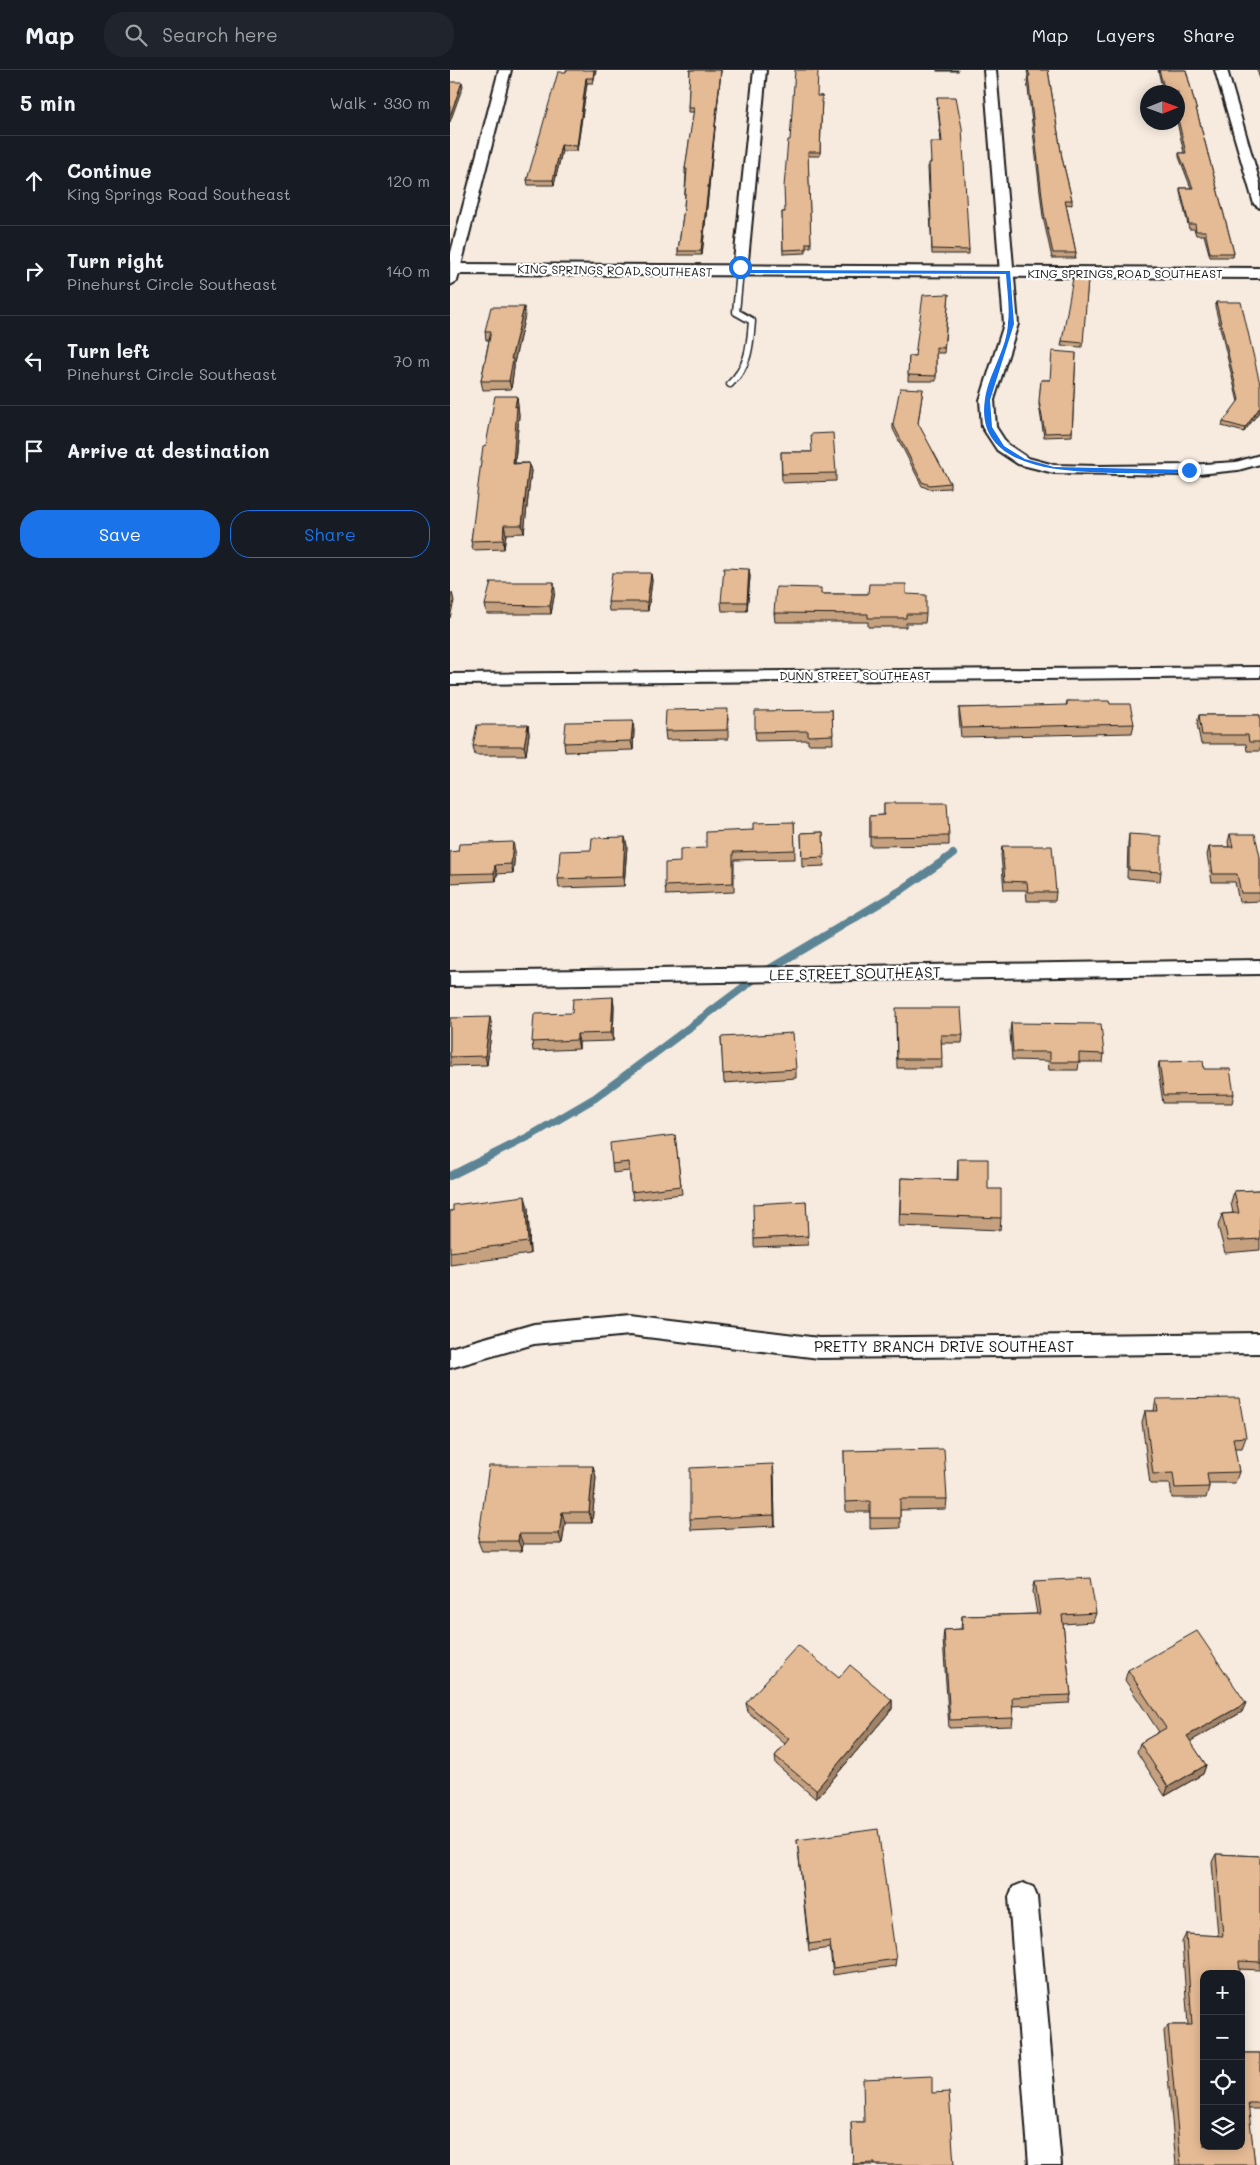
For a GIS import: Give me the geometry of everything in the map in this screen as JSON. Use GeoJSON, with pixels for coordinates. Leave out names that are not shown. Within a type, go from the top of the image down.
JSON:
{"type":"FeatureCollection","features":[{"type":"Feature","properties":{"kind":"street"},"geometry":{"type":"LineString","coordinates":[[450,273],[505,70]]}},
{"type":"Feature","properties":{"kind":"street"},"geometry":{"type":"LineString","coordinates":[[740,272],[760,70]]}},
{"type":"Feature","properties":{"kind":"street"},"geometry":{"type":"LineString","coordinates":[[990,70],[1011,324],[987,400],[989,427],[1002,447],[1023,461],[1054,469],[1098,471],[1189,470],[1238,466],[1260,459]]}},
{"type":"Feature","properties":{"kind":"street"},"geometry":{"type":"LineString","coordinates":[[1221,70],[1260,204]]}},
{"type":"Feature","properties":{"kind":"street","name":"KING SPRINGS ROAD SOUTHEAST"},"geometry":{"type":"LineString","coordinates":[[450,273],[1260,273]]}},
{"type":"Feature","properties":{"kind":"street","name":"DUNN STREET SOUTHEAST"},"geometry":{"type":"LineString","coordinates":[[450,679],[1260,672]]}},
{"type":"Feature","properties":{"kind":"street","name":"LEE STREET SOUTHEAST"},"geometry":{"type":"LineString","coordinates":[[450,979],[1260,967]]}},
{"type":"Feature","properties":{"kind":"street","name":"PRETTY BRANCH DRIVE SOUTHEAST"},"geometry":{"type":"LineString","coordinates":[[450,1358],[534,1334],[630,1325],[820,1348],[1260,1343]]}},
{"type":"Feature","properties":{"kind":"street"},"geometry":{"type":"LineString","coordinates":[[1023,1897],[1045,2165]]}},
{"type":"Feature","properties":{"kind":"lane"},"geometry":{"type":"LineString","coordinates":[[730,384],[741,376],[748,363],[751,338],[752,321],[736,312],[740,272]]}},
{"type":"Feature","properties":{"kind":"building"},"geometry":{"type":"Polygon","coordinates":[[[566,70],[594,70],[593,78],[586,78],[577,146],[561,145],[553,180],[527,180],[558,72],[566,72],[566,70]]]}},
{"type":"Feature","properties":{"kind":"building"},"geometry":{"type":"Polygon","coordinates":[[[690,70],[721,70],[701,251],[678,251],[684,208],[687,169],[685,169],[694,108],[688,108],[690,70]]]}},
{"type":"Feature","properties":{"kind":"building"},"geometry":{"type":"Polygon","coordinates":[[[795,70],[818,70],[817,96],[822,96],[820,152],[808,152],[811,243],[806,243],[806,249],[783,250],[782,212],[785,212],[784,187],[788,140],[790,140],[795,70]]]}},
{"type":"Feature","properties":{"kind":"building"},"geometry":{"type":"Polygon","coordinates":[[[1028,70],[1048,70],[1062,158],[1072,200],[1065,200],[1076,253],[1053,253],[1044,213],[1028,70]]]}},
{"type":"Feature","properties":{"kind":"building"},"geometry":{"type":"Polygon","coordinates":[[[1159,70],[1186,70],[1234,253],[1210,253],[1205,231],[1196,231],[1195,224],[1189,224],[1180,188],[1193,188],[1179,153],[1186,153],[1181,130],[1185,130],[1185,85],[1163,85],[1159,70]]]}},
{"type":"Feature","properties":{"kind":"building"},"geometry":{"type":"Polygon","coordinates":[[[450,82],[462,82],[450,116],[450,82]]]}},
{"type":"Feature","properties":{"kind":"building"},"geometry":{"type":"Polygon","coordinates":[[[937,97],[956,97],[962,128],[969,250],[932,249],[930,142],[942,142],[937,97]]]}},
{"type":"Feature","properties":{"kind":"building"},"geometry":{"type":"Polygon","coordinates":[[[1073,278],[1088,280],[1083,343],[1062,341],[1073,278]]]}},
{"type":"Feature","properties":{"kind":"building"},"geometry":{"type":"Polygon","coordinates":[[[949,294],[944,348],[936,347],[936,376],[908,375],[909,356],[915,356],[923,295],[949,294]]]}},
{"type":"Feature","properties":{"kind":"building"},"geometry":{"type":"Polygon","coordinates":[[[1216,302],[1241,302],[1260,384],[1260,407],[1245,428],[1223,422],[1239,400],[1216,302]]]}},
{"type":"Feature","properties":{"kind":"building"},"geometry":{"type":"Polygon","coordinates":[[[491,307],[524,307],[511,359],[513,359],[509,381],[481,381],[491,331],[485,331],[491,307]]]}},
{"type":"Feature","properties":{"kind":"building"},"geometry":{"type":"Polygon","coordinates":[[[1052,351],[1076,353],[1072,432],[1045,433],[1039,401],[1041,380],[1050,380],[1052,351]]]}},
{"type":"Feature","properties":{"kind":"building"},"geometry":{"type":"Polygon","coordinates":[[[900,388],[923,389],[918,423],[950,483],[930,485],[922,482],[893,424],[900,388]]]}},
{"type":"Feature","properties":{"kind":"building"},"geometry":{"type":"Polygon","coordinates":[[[495,396],[517,396],[513,464],[529,463],[522,525],[504,525],[503,540],[471,541],[483,446],[486,445],[495,396]]]}},
{"type":"Feature","properties":{"kind":"building"},"geometry":{"type":"Polygon","coordinates":[[[833,433],[836,473],[782,474],[781,452],[812,452],[811,434],[833,433]]]}},
{"type":"Feature","properties":{"kind":"building"},"geometry":{"type":"Polygon","coordinates":[[[724,568],[749,569],[747,602],[721,602],[724,568]]]}},
{"type":"Feature","properties":{"kind":"building"},"geometry":{"type":"Polygon","coordinates":[[[612,573],[651,573],[647,602],[608,602],[612,573]]]}},
{"type":"Feature","properties":{"kind":"building"},"geometry":{"type":"Polygon","coordinates":[[[491,582],[554,582],[550,606],[485,605],[491,582]]]}},
{"type":"Feature","properties":{"kind":"building"},"geometry":{"type":"Polygon","coordinates":[[[869,584],[906,584],[906,594],[926,595],[926,614],[906,614],[906,618],[868,618],[868,614],[774,613],[776,587],[821,588],[821,594],[868,594],[869,584]]]}},
{"type":"Feature","properties":{"kind":"building"},"geometry":{"type":"Polygon","coordinates":[[[1067,701],[1109,701],[1110,704],[1130,704],[1134,724],[962,728],[959,708],[1067,705],[1067,701]]]}},
{"type":"Feature","properties":{"kind":"building"},"geometry":{"type":"Polygon","coordinates":[[[728,709],[727,730],[665,731],[666,710],[728,709]]]}},
{"type":"Feature","properties":{"kind":"building"},"geometry":{"type":"Polygon","coordinates":[[[832,710],[833,735],[808,736],[808,731],[755,732],[755,711],[832,710]]]}},
{"type":"Feature","properties":{"kind":"building"},"geometry":{"type":"Polygon","coordinates":[[[1199,715],[1260,715],[1260,742],[1249,742],[1248,735],[1202,735],[1199,715]]]}},
{"type":"Feature","properties":{"kind":"building"},"geometry":{"type":"Polygon","coordinates":[[[633,721],[631,741],[564,743],[566,722],[633,721]]]}},
{"type":"Feature","properties":{"kind":"building"},"geometry":{"type":"Polygon","coordinates":[[[477,725],[528,725],[524,746],[473,746],[477,725]]]}},
{"type":"Feature","properties":{"kind":"building"},"geometry":{"type":"Polygon","coordinates":[[[884,803],[947,803],[949,836],[870,837],[870,816],[884,815],[884,803]]]}},
{"type":"Feature","properties":{"kind":"building"},"geometry":{"type":"Polygon","coordinates":[[[794,822],[795,850],[733,852],[733,883],[665,886],[665,863],[680,862],[680,849],[706,848],[706,832],[753,830],[753,823],[794,822]]]}},
{"type":"Feature","properties":{"kind":"building"},"geometry":{"type":"Polygon","coordinates":[[[823,832],[824,857],[802,858],[801,833],[823,832]]]}},
{"type":"Feature","properties":{"kind":"building"},"geometry":{"type":"Polygon","coordinates":[[[1129,834],[1161,836],[1161,872],[1129,870],[1129,834]]]}},
{"type":"Feature","properties":{"kind":"building"},"geometry":{"type":"Polygon","coordinates":[[[1230,834],[1255,834],[1260,857],[1260,893],[1241,893],[1237,874],[1213,874],[1209,847],[1233,847],[1230,834]]]}},
{"type":"Feature","properties":{"kind":"building"},"geometry":{"type":"Polygon","coordinates":[[[625,837],[623,877],[558,879],[560,851],[591,850],[592,838],[625,837]]]}},
{"type":"Feature","properties":{"kind":"building"},"geometry":{"type":"Polygon","coordinates":[[[513,842],[511,864],[495,865],[494,873],[450,874],[450,852],[458,851],[459,844],[513,842]]]}},
{"type":"Feature","properties":{"kind":"building"},"geometry":{"type":"Polygon","coordinates":[[[1002,846],[1052,846],[1056,892],[1028,892],[1027,882],[1005,881],[1002,846]]]}},
{"type":"Feature","properties":{"kind":"building"},"geometry":{"type":"Polygon","coordinates":[[[613,997],[611,1033],[577,1034],[577,1040],[532,1042],[534,1014],[572,1013],[573,999],[613,997]]]}},
{"type":"Feature","properties":{"kind":"building"},"geometry":{"type":"Polygon","coordinates":[[[896,1008],[961,1008],[963,1035],[941,1035],[942,1059],[897,1059],[896,1008]]]}},
{"type":"Feature","properties":{"kind":"building"},"geometry":{"type":"Polygon","coordinates":[[[490,1017],[485,1056],[450,1057],[450,1018],[490,1017]]]}},
{"type":"Feature","properties":{"kind":"building"},"geometry":{"type":"Polygon","coordinates":[[[1011,1023],[1101,1024],[1104,1054],[1079,1053],[1079,1062],[1050,1062],[1050,1052],[1013,1052],[1011,1023]]]}},
{"type":"Feature","properties":{"kind":"building"},"geometry":{"type":"Polygon","coordinates":[[[793,1033],[796,1069],[723,1074],[721,1037],[793,1033]]]}},
{"type":"Feature","properties":{"kind":"building"},"geometry":{"type":"Polygon","coordinates":[[[1203,1061],[1204,1069],[1230,1069],[1234,1094],[1164,1095],[1159,1062],[1203,1061]]]}},
{"type":"Feature","properties":{"kind":"building"},"geometry":{"type":"Polygon","coordinates":[[[675,1135],[681,1186],[631,1192],[629,1162],[612,1164],[610,1143],[675,1135]]]}},
{"type":"Feature","properties":{"kind":"building"},"geometry":{"type":"Polygon","coordinates":[[[958,1159],[988,1159],[988,1189],[1001,1189],[1001,1218],[900,1214],[901,1178],[958,1180],[958,1159]]]}},
{"type":"Feature","properties":{"kind":"building"},"geometry":{"type":"Polygon","coordinates":[[[1260,1190],[1260,1239],[1228,1241],[1222,1214],[1239,1213],[1234,1191],[1260,1190]]]}},
{"type":"Feature","properties":{"kind":"building"},"geometry":{"type":"Polygon","coordinates":[[[525,1196],[528,1242],[450,1252],[450,1211],[453,1211],[453,1205],[525,1196]]]}},
{"type":"Feature","properties":{"kind":"building"},"geometry":{"type":"Polygon","coordinates":[[[806,1201],[808,1236],[754,1239],[753,1204],[806,1201]]]}},
{"type":"Feature","properties":{"kind":"building"},"geometry":{"type":"Polygon","coordinates":[[[1239,1398],[1246,1437],[1233,1438],[1239,1472],[1207,1473],[1209,1487],[1175,1488],[1173,1473],[1153,1474],[1145,1411],[1158,1411],[1156,1399],[1239,1398]]]}},
{"type":"Feature","properties":{"kind":"building"},"geometry":{"type":"Polygon","coordinates":[[[944,1449],[947,1499],[900,1499],[900,1518],[870,1518],[870,1501],[845,1502],[844,1451],[944,1449]]]}},
{"type":"Feature","properties":{"kind":"building"},"geometry":{"type":"Polygon","coordinates":[[[773,1464],[774,1515],[690,1519],[690,1468],[773,1464]]]}},
{"type":"Feature","properties":{"kind":"building"},"geometry":{"type":"Polygon","coordinates":[[[489,1466],[593,1466],[589,1512],[562,1512],[559,1534],[519,1534],[518,1541],[478,1541],[489,1466]]]}},
{"type":"Feature","properties":{"kind":"building"},"geometry":{"type":"Polygon","coordinates":[[[1090,1578],[1096,1613],[1062,1615],[1071,1695],[1012,1697],[1013,1718],[950,1720],[944,1630],[963,1629],[962,1616],[1040,1614],[1035,1581],[1090,1578]]]}},
{"type":"Feature","properties":{"kind":"building"},"geometry":{"type":"Polygon","coordinates":[[[1197,1631],[1246,1703],[1187,1736],[1206,1765],[1168,1787],[1140,1743],[1166,1728],[1128,1670],[1197,1631]]]}},
{"type":"Feature","properties":{"kind":"building"},"geometry":{"type":"Polygon","coordinates":[[[798,1645],[839,1678],[850,1665],[892,1700],[816,1790],[775,1756],[789,1739],[746,1703],[798,1645]]]}},
{"type":"Feature","properties":{"kind":"building"},"geometry":{"type":"Polygon","coordinates":[[[878,1829],[896,1959],[833,1968],[830,1941],[809,1944],[797,1840],[878,1829]]]}},
{"type":"Feature","properties":{"kind":"building"},"geometry":{"type":"Polygon","coordinates":[[[1216,1854],[1260,1856],[1260,1962],[1239,1961],[1240,1970],[1200,1970],[1200,2150],[1245,2150],[1245,2053],[1260,2053],[1260,2103],[1248,2103],[1255,2165],[1181,2165],[1168,2025],[1192,2025],[1186,1934],[1223,1936],[1216,1854]]]}},
{"type":"Feature","properties":{"kind":"building"},"geometry":{"type":"Polygon","coordinates":[[[932,2076],[932,2093],[949,2092],[954,2165],[853,2164],[851,2122],[864,2122],[863,2079],[932,2076]]]}},
{"type":"Feature","properties":{"kind":"waterway"},"geometry":{"type":"LineString","coordinates":[[450,1176],[530,1136],[595,1098],[761,974],[900,891],[953,854]]}},
{"type":"Feature","properties":{"kind":"route"},"geometry":{"type":"LineString","coordinates":[[740,267],[740,272],[1008,272],[1011,324],[987,400],[989,427],[1002,447],[1023,461],[1054,469],[1098,471],[1189,470]]}}]}
